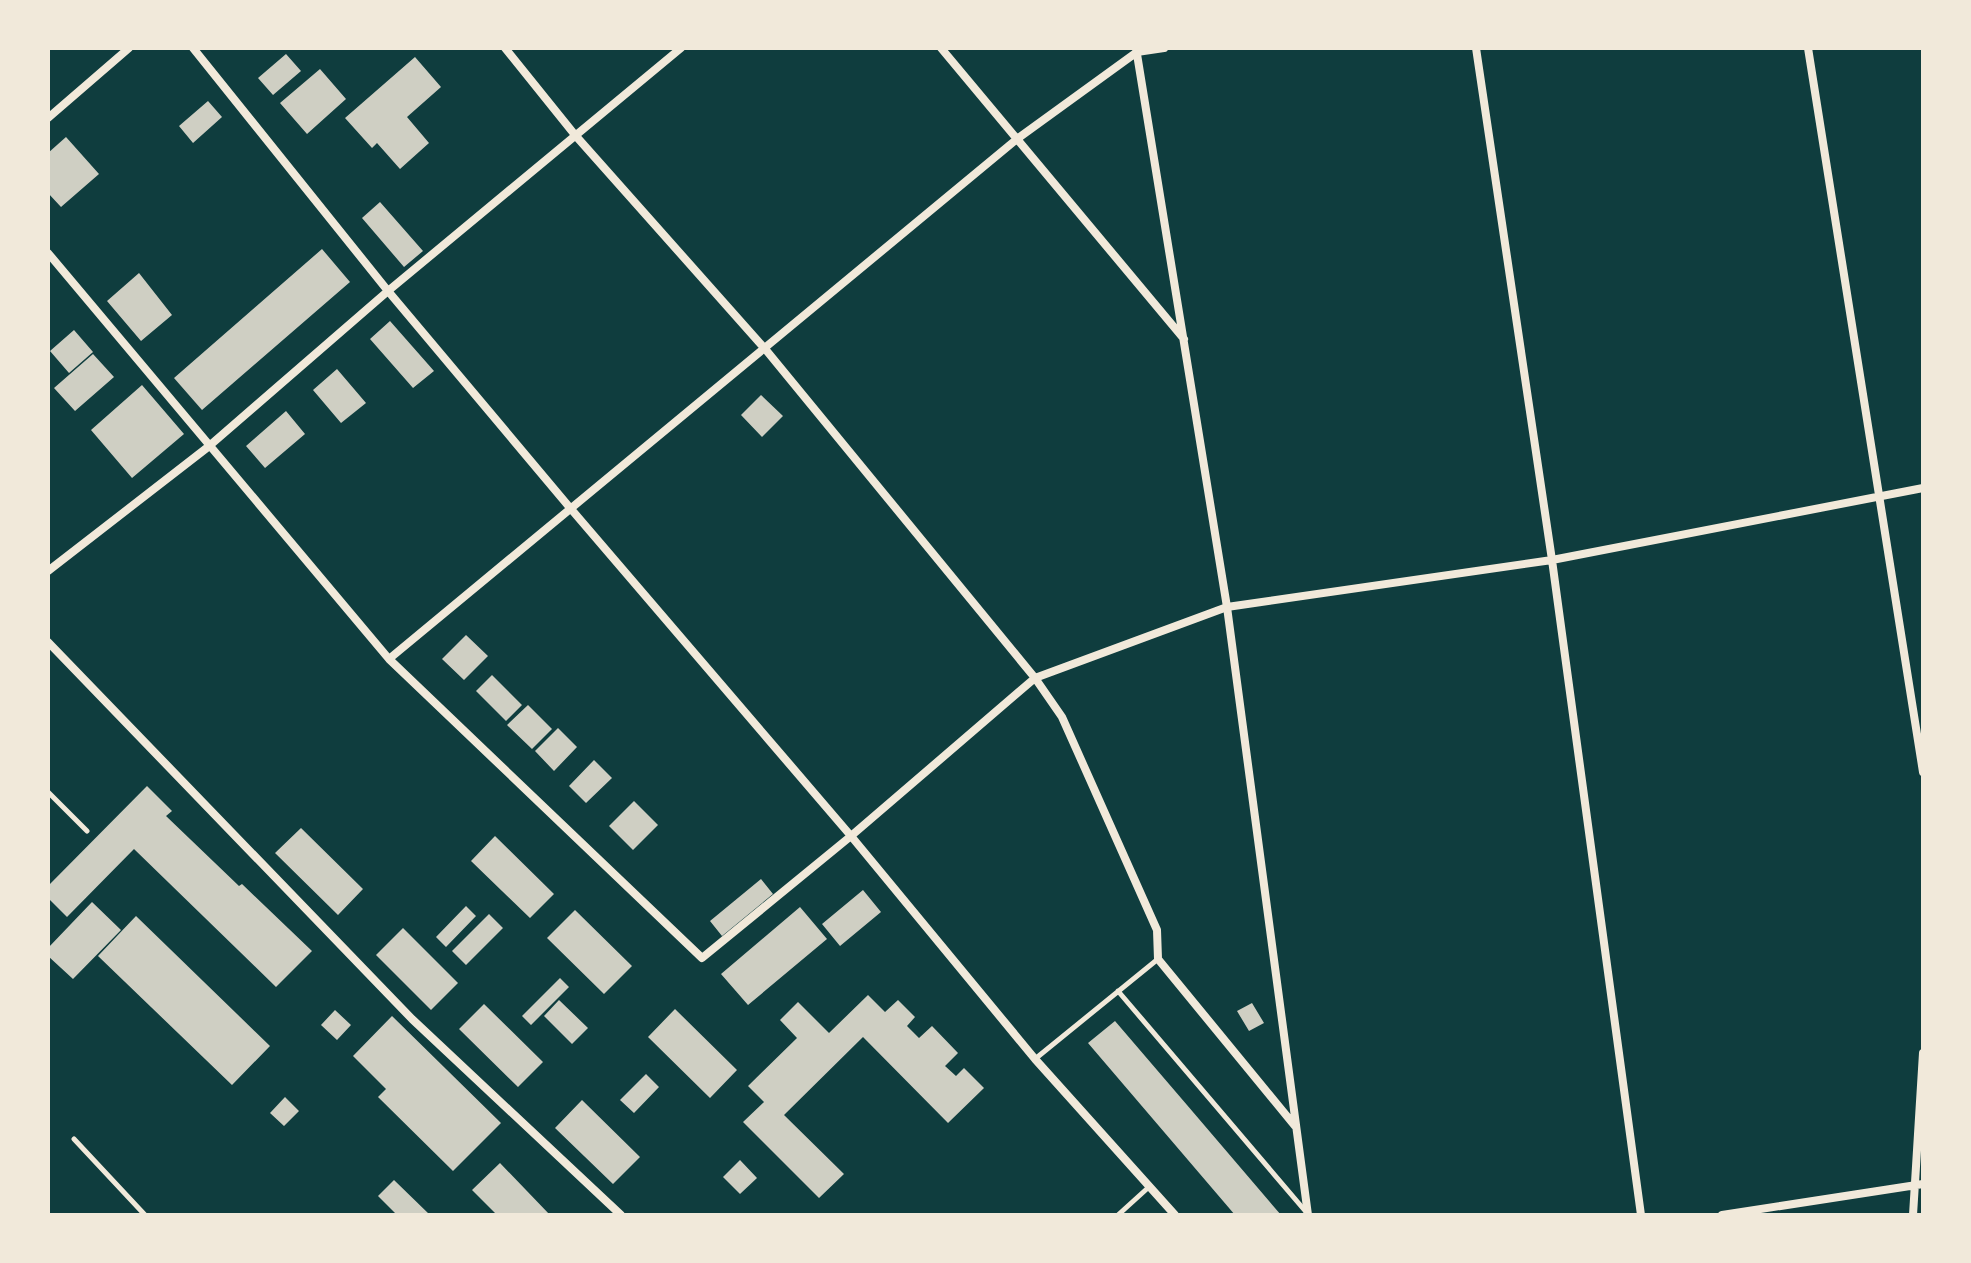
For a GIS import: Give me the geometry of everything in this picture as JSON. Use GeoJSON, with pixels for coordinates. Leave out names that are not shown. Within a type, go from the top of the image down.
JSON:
{"type":"FeatureCollection","features":[{"type":"Feature","properties":{"kind":"street"},"geometry":{"type":"LineString","coordinates":[[48,118],[129,48]]}},
{"type":"Feature","properties":{"kind":"street"},"geometry":{"type":"LineString","coordinates":[[193,48],[388,291],[571,509],[851,836],[1035,1059],[1175,1215]]}},
{"type":"Feature","properties":{"kind":"street"},"geometry":{"type":"LineString","coordinates":[[505,48],[575,135],[766,350],[1035,678],[1062,717],[1157,930],[1158,959],[1295,1126]]}},
{"type":"Feature","properties":{"kind":"street"},"geometry":{"type":"LineString","coordinates":[[48,571],[208,447],[388,291],[681,48]]}},
{"type":"Feature","properties":{"kind":"street"},"geometry":{"type":"LineString","coordinates":[[941,48],[1184,339]]}},
{"type":"Feature","properties":{"kind":"street"},"geometry":{"type":"LineString","coordinates":[[389,659],[766,350],[1017,139],[1137,50],[1164,48]]}},
{"type":"Feature","properties":{"kind":"street"},"geometry":{"type":"LineString","coordinates":[[1476,48],[1552,560],[1641,1215]]}},
{"type":"Feature","properties":{"kind":"street"},"geometry":{"type":"LineString","coordinates":[[1808,48],[1923,772]]}},
{"type":"Feature","properties":{"kind":"street"},"geometry":{"type":"LineString","coordinates":[[1137,50],[1227,607],[1308,1214]]}},
{"type":"Feature","properties":{"kind":"street"},"geometry":{"type":"LineString","coordinates":[[48,253],[389,659],[702,958],[851,836],[1035,678],[1227,607],[1552,560],[1923,488]]}},
{"type":"Feature","properties":{"kind":"street"},"geometry":{"type":"LineString","coordinates":[[48,642],[412,1019],[621,1215]]}},
{"type":"Feature","properties":{"kind":"street"},"geometry":{"type":"LineString","coordinates":[[1913,1215],[1918,1185],[1923,1053]]}},
{"type":"Feature","properties":{"kind":"street"},"geometry":{"type":"LineString","coordinates":[[1722,1215],[1918,1185]]}},
{"type":"Feature","properties":{"kind":"lane"},"geometry":{"type":"LineString","coordinates":[[48,792],[87,831]]}},
{"type":"Feature","properties":{"kind":"lane"},"geometry":{"type":"LineString","coordinates":[[1035,1059],[1158,959]]}},
{"type":"Feature","properties":{"kind":"lane"},"geometry":{"type":"LineString","coordinates":[[1118,991],[1308,1214]]}},
{"type":"Feature","properties":{"kind":"lane"},"geometry":{"type":"LineString","coordinates":[[74,1139],[145,1215]]}},
{"type":"Feature","properties":{"kind":"lane"},"geometry":{"type":"LineString","coordinates":[[1118,1215],[1151,1185]]}},
{"type":"Feature","properties":{"kind":"building"},"geometry":{"type":"Polygon","coordinates":[[[286,54],[301,71],[273,95],[258,78],[286,54]]]}},
{"type":"Feature","properties":{"kind":"building"},"geometry":{"type":"Polygon","coordinates":[[[415,57],[441,87],[407,117],[429,143],[400,169],[377,143],[372,148],[345,118],[415,57]]]}},
{"type":"Feature","properties":{"kind":"building"},"geometry":{"type":"Polygon","coordinates":[[[320,69],[346,99],[307,134],[280,103],[320,69]]]}},
{"type":"Feature","properties":{"kind":"building"},"geometry":{"type":"Polygon","coordinates":[[[208,101],[222,117],[193,143],[179,126],[208,101]]]}},
{"type":"Feature","properties":{"kind":"building"},"geometry":{"type":"Polygon","coordinates":[[[66,137],[99,174],[61,207],[48,193],[48,153],[66,137]]]}},
{"type":"Feature","properties":{"kind":"building"},"geometry":{"type":"Polygon","coordinates":[[[380,202],[423,251],[404,267],[362,218],[380,202]]]}},
{"type":"Feature","properties":{"kind":"building"},"geometry":{"type":"Polygon","coordinates":[[[322,249],[350,282],[202,410],[174,378],[322,249]]]}},
{"type":"Feature","properties":{"kind":"building"},"geometry":{"type":"Polygon","coordinates":[[[139,273],[172,315],[141,341],[107,301],[139,273]]]}},
{"type":"Feature","properties":{"kind":"building"},"geometry":{"type":"Polygon","coordinates":[[[390,321],[434,371],[413,388],[370,339],[390,321]]]}},
{"type":"Feature","properties":{"kind":"building"},"geometry":{"type":"Polygon","coordinates":[[[74,330],[93,352],[69,373],[50,351],[74,330]]]}},
{"type":"Feature","properties":{"kind":"building"},"geometry":{"type":"Polygon","coordinates":[[[93,354],[114,377],[75,411],[54,388],[93,354]]]}},
{"type":"Feature","properties":{"kind":"building"},"geometry":{"type":"Polygon","coordinates":[[[337,369],[366,403],[341,423],[313,390],[337,369]]]}},
{"type":"Feature","properties":{"kind":"building"},"geometry":{"type":"Polygon","coordinates":[[[142,385],[184,434],[132,478],[91,430],[142,385]]]}},
{"type":"Feature","properties":{"kind":"building"},"geometry":{"type":"Polygon","coordinates":[[[761,395],[783,416],[762,437],[741,415],[761,395]]]}},
{"type":"Feature","properties":{"kind":"building"},"geometry":{"type":"Polygon","coordinates":[[[286,411],[305,434],[265,468],[246,446],[286,411]]]}},
{"type":"Feature","properties":{"kind":"building"},"geometry":{"type":"Polygon","coordinates":[[[466,635],[488,656],[464,680],[442,659],[466,635]]]}},
{"type":"Feature","properties":{"kind":"building"},"geometry":{"type":"Polygon","coordinates":[[[492,675],[522,705],[506,721],[476,691],[492,675]]]}},
{"type":"Feature","properties":{"kind":"building"},"geometry":{"type":"Polygon","coordinates":[[[528,705],[552,729],[532,749],[507,725],[528,705]]]}},
{"type":"Feature","properties":{"kind":"building"},"geometry":{"type":"Polygon","coordinates":[[[558,728],[577,747],[554,771],[535,751],[558,728]]]}},
{"type":"Feature","properties":{"kind":"building"},"geometry":{"type":"Polygon","coordinates":[[[594,760],[612,778],[586,803],[569,786],[594,760]]]}},
{"type":"Feature","properties":{"kind":"building"},"geometry":{"type":"Polygon","coordinates":[[[147,786],[172,811],[166,816],[312,951],[276,987],[134,849],[67,917],[48,898],[48,886],[147,786]]]}},
{"type":"Feature","properties":{"kind":"building"},"geometry":{"type":"Polygon","coordinates":[[[634,801],[658,825],[633,850],[609,826],[634,801]]]}},
{"type":"Feature","properties":{"kind":"building"},"geometry":{"type":"Polygon","coordinates":[[[301,828],[363,889],[338,915],[275,853],[301,828]]]}},
{"type":"Feature","properties":{"kind":"building"},"geometry":{"type":"Polygon","coordinates":[[[495,836],[554,894],[530,918],[471,861],[495,836]]]}},
{"type":"Feature","properties":{"kind":"building"},"geometry":{"type":"Polygon","coordinates":[[[761,879],[773,894],[722,936],[710,921],[761,879]]]}},
{"type":"Feature","properties":{"kind":"building"},"geometry":{"type":"Polygon","coordinates":[[[863,890],[881,912],[840,946],[822,924],[863,890]]]}},
{"type":"Feature","properties":{"kind":"building"},"geometry":{"type":"Polygon","coordinates":[[[92,902],[121,930],[73,979],[48,956],[48,948],[92,902]]]}},
{"type":"Feature","properties":{"kind":"building"},"geometry":{"type":"Polygon","coordinates":[[[466,906],[476,916],[446,947],[436,937],[466,906]]]}},
{"type":"Feature","properties":{"kind":"building"},"geometry":{"type":"Polygon","coordinates":[[[800,907],[827,939],[748,1005],[721,974],[800,907]]]}},
{"type":"Feature","properties":{"kind":"building"},"geometry":{"type":"Polygon","coordinates":[[[575,910],[632,966],[604,994],[547,938],[575,910]]]}},
{"type":"Feature","properties":{"kind":"building"},"geometry":{"type":"Polygon","coordinates":[[[489,914],[503,928],[466,965],[452,951],[489,914]]]}},
{"type":"Feature","properties":{"kind":"building"},"geometry":{"type":"Polygon","coordinates":[[[136,916],[270,1046],[232,1085],[98,956],[136,916]]]}},
{"type":"Feature","properties":{"kind":"building"},"geometry":{"type":"Polygon","coordinates":[[[403,928],[458,983],[431,1010],[376,955],[403,928]]]}},
{"type":"Feature","properties":{"kind":"building"},"geometry":{"type":"Polygon","coordinates":[[[560,978],[569,987],[531,1025],[522,1016],[560,978]]]}},
{"type":"Feature","properties":{"kind":"building"},"geometry":{"type":"Polygon","coordinates":[[[868,995],[885,1012],[898,1000],[915,1017],[907,1026],[919,1038],[932,1026],[958,1053],[945,1066],[956,1076],[964,1068],[984,1088],[948,1123],[863,1037],[784,1115],[844,1174],[819,1198],[743,1122],[764,1102],[748,1086],[797,1038],[780,1020],[798,1002],[829,1033],[868,995]]]}},
{"type":"Feature","properties":{"kind":"building"},"geometry":{"type":"Polygon","coordinates":[[[559,1000],[588,1028],[572,1044],[544,1016],[559,1000]]]}},
{"type":"Feature","properties":{"kind":"building"},"geometry":{"type":"Polygon","coordinates":[[[1252,1003],[1264,1023],[1249,1031],[1237,1011],[1252,1003]]]}},
{"type":"Feature","properties":{"kind":"building"},"geometry":{"type":"Polygon","coordinates":[[[484,1004],[543,1062],[518,1087],[459,1029],[484,1004]]]}},
{"type":"Feature","properties":{"kind":"building"},"geometry":{"type":"Polygon","coordinates":[[[675,1009],[737,1070],[710,1098],[648,1037],[675,1009]]]}},
{"type":"Feature","properties":{"kind":"building"},"geometry":{"type":"Polygon","coordinates":[[[335,1010],[351,1025],[337,1040],[321,1025],[335,1010]]]}},
{"type":"Feature","properties":{"kind":"building"},"geometry":{"type":"Polygon","coordinates":[[[392,1016],[501,1123],[453,1171],[378,1097],[386,1089],[353,1056],[392,1016]]]}},
{"type":"Feature","properties":{"kind":"building"},"geometry":{"type":"Polygon","coordinates":[[[1115,1021],[1281,1215],[1235,1215],[1088,1043],[1115,1021]]]}},
{"type":"Feature","properties":{"kind":"building"},"geometry":{"type":"Polygon","coordinates":[[[646,1074],[659,1087],[634,1113],[620,1100],[646,1074]]]}},
{"type":"Feature","properties":{"kind":"building"},"geometry":{"type":"Polygon","coordinates":[[[285,1097],[299,1111],[284,1126],[270,1113],[285,1097]]]}},
{"type":"Feature","properties":{"kind":"building"},"geometry":{"type":"Polygon","coordinates":[[[582,1100],[640,1157],[613,1184],[555,1128],[582,1100]]]}},
{"type":"Feature","properties":{"kind":"building"},"geometry":{"type":"Polygon","coordinates":[[[740,1160],[757,1178],[740,1194],[723,1177],[740,1160]]]}},
{"type":"Feature","properties":{"kind":"building"},"geometry":{"type":"Polygon","coordinates":[[[500,1163],[550,1215],[497,1215],[472,1190],[500,1163]]]}},
{"type":"Feature","properties":{"kind":"building"},"geometry":{"type":"Polygon","coordinates":[[[394,1180],[430,1215],[397,1215],[378,1196],[394,1180]]]}}]}
